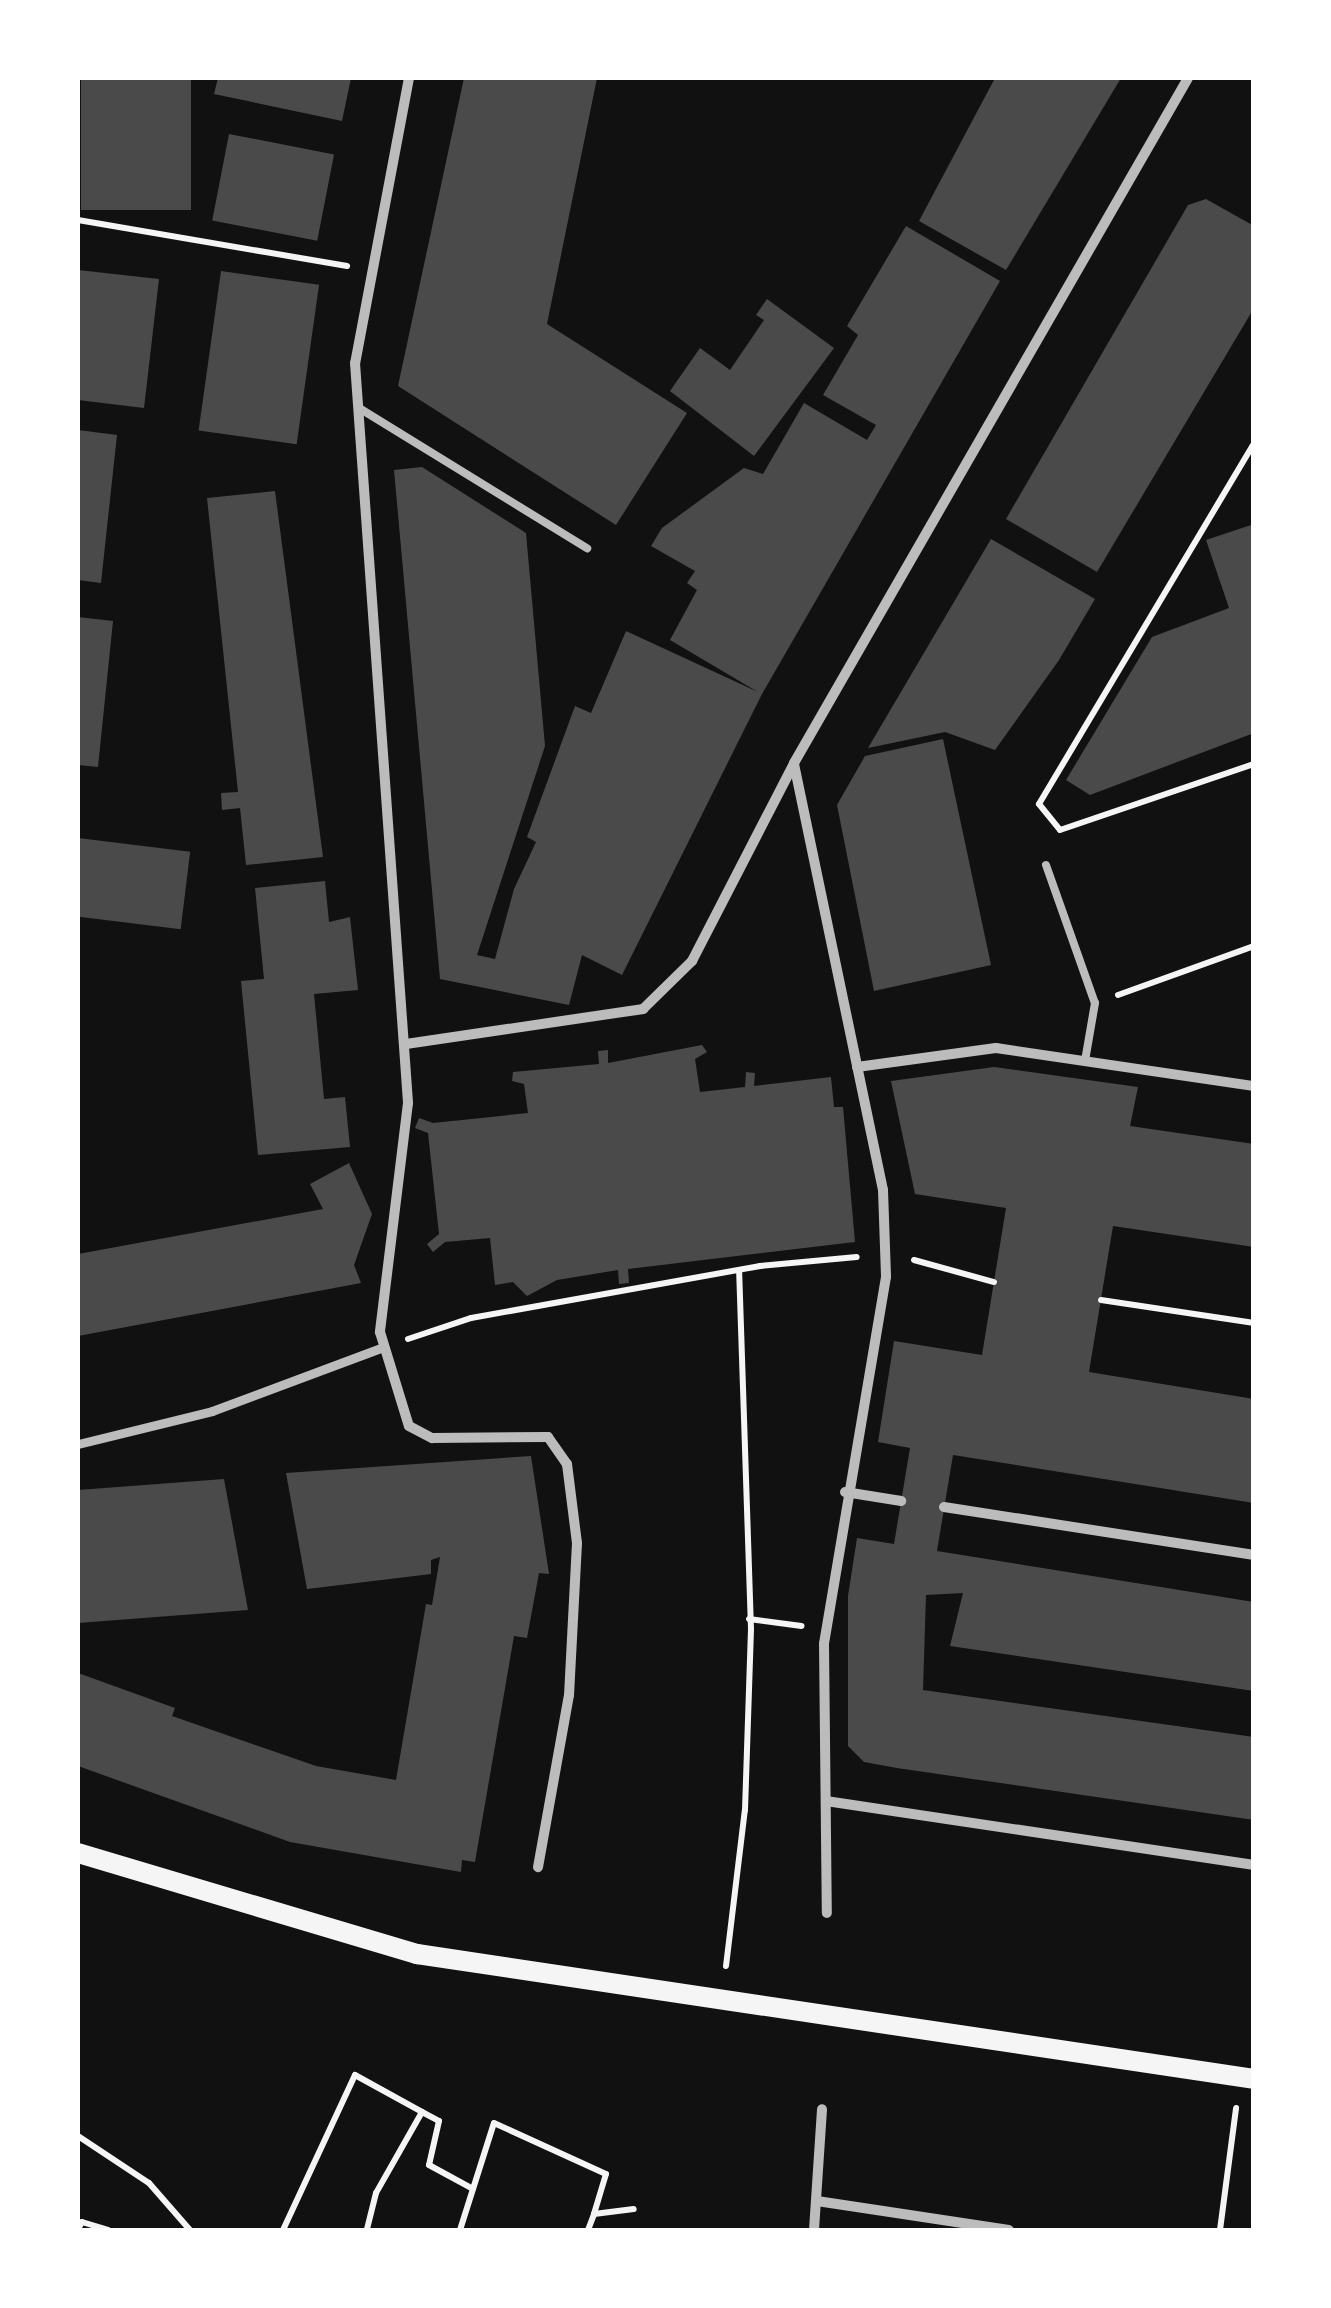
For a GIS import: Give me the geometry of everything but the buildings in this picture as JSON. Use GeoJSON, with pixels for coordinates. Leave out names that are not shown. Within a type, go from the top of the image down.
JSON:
{"type":"FeatureCollection","features":[{"type":"Feature","properties":{"kind":"main road"},"geometry":{"type":"LineString","coordinates":[[78,1853],[416,1954],[1247,2078]]}},
{"type":"Feature","properties":{"kind":"street"},"geometry":{"type":"LineString","coordinates":[[409,78],[368,270],[355,405],[406,1044],[406,1121],[380,1318],[383,1347],[409,1426],[432,1438],[548,1437],[567,1464],[576,1542],[569,1695],[538,1867]]}},
{"type":"Feature","properties":{"kind":"street"},"geometry":{"type":"LineString","coordinates":[[406,1044],[643,1009],[692,962],[794,763],[1188,78]]}},
{"type":"Feature","properties":{"kind":"street"},"geometry":{"type":"LineString","coordinates":[[794,763],[883,1190],[885,1255],[826,1629],[826,1913]]}},
{"type":"Feature","properties":{"kind":"street"},"geometry":{"type":"LineString","coordinates":[[857,1066],[996,1048],[1254,1086]]}},
{"type":"Feature","properties":{"kind":"street"},"geometry":{"type":"LineString","coordinates":[[78,1444],[212,1411],[383,1347]]}},
{"type":"Feature","properties":{"kind":"street"},"geometry":{"type":"LineString","coordinates":[[845,1492],[901,1501]]}},
{"type":"Feature","properties":{"kind":"street"},"geometry":{"type":"LineString","coordinates":[[944,1507],[1254,1556]]}},
{"type":"Feature","properties":{"kind":"street"},"geometry":{"type":"LineString","coordinates":[[826,1801],[1254,1865]]}},
{"type":"Feature","properties":{"kind":"street"},"geometry":{"type":"LineString","coordinates":[[814,2230],[822,2109]]}},
{"type":"Feature","properties":{"kind":"street"},"geometry":{"type":"LineString","coordinates":[[817,2201],[1008,2230]]}},
{"type":"Feature","properties":{"kind":"lane"},"geometry":{"type":"LineString","coordinates":[[355,405],[587,548]]}},
{"type":"Feature","properties":{"kind":"lane"},"geometry":{"type":"LineString","coordinates":[[1046,865],[1095,1003],[1084,1061]]}},
{"type":"Feature","properties":{"kind":"path"},"geometry":{"type":"LineString","coordinates":[[78,220],[368,270]]}},
{"type":"Feature","properties":{"kind":"path"},"geometry":{"type":"LineString","coordinates":[[1254,445],[1040,804],[1060,830],[1254,764]]}},
{"type":"Feature","properties":{"kind":"path"},"geometry":{"type":"LineString","coordinates":[[1095,1003],[1254,946]]}},
{"type":"Feature","properties":{"kind":"path"},"geometry":{"type":"LineString","coordinates":[[402,1342],[470,1318],[739,1270],[885,1255],[994,1282]]}},
{"type":"Feature","properties":{"kind":"path"},"geometry":{"type":"LineString","coordinates":[[721,2002],[746,1810],[748,1619],[739,1270]]}},
{"type":"Feature","properties":{"kind":"path"},"geometry":{"type":"LineString","coordinates":[[1101,1300],[1254,1324]]}},
{"type":"Feature","properties":{"kind":"path"},"geometry":{"type":"LineString","coordinates":[[748,1619],[826,1629]]}},
{"type":"Feature","properties":{"kind":"path"},"geometry":{"type":"LineString","coordinates":[[283,2230],[355,2075],[439,2121],[429,2165],[473,2189]]}},
{"type":"Feature","properties":{"kind":"path"},"geometry":{"type":"LineString","coordinates":[[1220,2230],[1247,2078]]}},
{"type":"Feature","properties":{"kind":"path"},"geometry":{"type":"LineString","coordinates":[[367,2230],[376,2193],[422,2112]]}},
{"type":"Feature","properties":{"kind":"path"},"geometry":{"type":"LineString","coordinates":[[460,2230],[494,2123],[606,2174],[588,2230]]}},
{"type":"Feature","properties":{"kind":"path"},"geometry":{"type":"LineString","coordinates":[[78,2136],[149,2183],[190,2230]]}},
{"type":"Feature","properties":{"kind":"path"},"geometry":{"type":"LineString","coordinates":[[594,2214],[634,2210]]}},
{"type":"Feature","properties":{"kind":"path"},"geometry":{"type":"LineString","coordinates":[[78,2229],[82,2222],[108,2230]]}}]}
